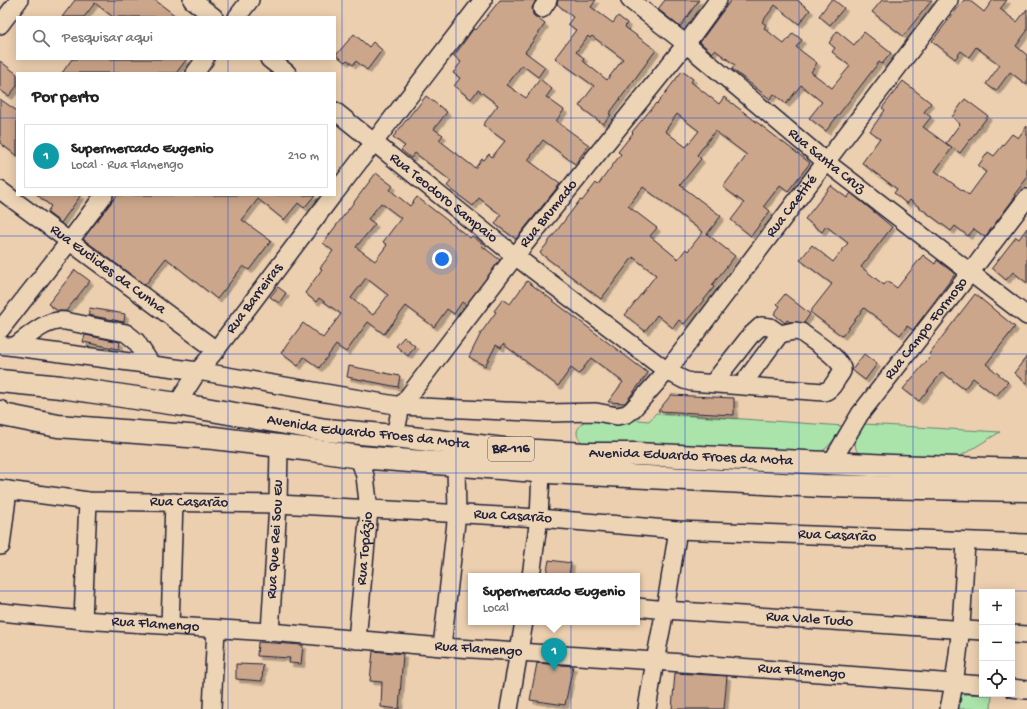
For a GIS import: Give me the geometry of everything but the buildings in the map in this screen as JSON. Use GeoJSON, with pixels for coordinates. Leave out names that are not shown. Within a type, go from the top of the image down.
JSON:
{"type":"FeatureCollection","features":[{"type":"Feature","properties":{"kind":"highway","name":"Avenida Eduardo Froes da Mota"},"geometry":{"type":"LineString","coordinates":[[0,381],[61,387],[177,404],[326,430],[395,436],[511,450],[1027,470]]}},
{"type":"Feature","properties":{"kind":"highway","name":"Avenida Eduardo Froes da Mota"},"geometry":{"type":"LineString","coordinates":[[0,412],[3,415],[58,426],[214,438],[359,457],[541,472],[822,486],[1027,490]]}},
{"type":"Feature","properties":{"kind":"street"},"geometry":{"type":"LineString","coordinates":[[0,25],[19,0]]}},
{"type":"Feature","properties":{"kind":"street"},"geometry":{"type":"LineString","coordinates":[[192,0],[213,16]]}},
{"type":"Feature","properties":{"kind":"street"},"geometry":{"type":"LineString","coordinates":[[238,16],[250,0]]}},
{"type":"Feature","properties":{"kind":"street","name":"Rua Barreiras"},"geometry":{"type":"LineString","coordinates":[[336,191],[484,0]]}},
{"type":"Feature","properties":{"kind":"street","name":"Rua Santa Cruz"},"geometry":{"type":"LineString","coordinates":[[630,0],[686,44],[826,162],[1027,316]]}},
{"type":"Feature","properties":{"kind":"street","name":"Rua Brumado"},"geometry":{"type":"LineString","coordinates":[[395,436],[401,406],[515,256],[686,44],[718,0]]}},
{"type":"Feature","properties":{"kind":"street","name":"Rua Caetité"},"geometry":{"type":"LineString","coordinates":[[401,406],[548,413],[596,412],[617,416],[627,414],[667,371],[949,0]]}},
{"type":"Feature","properties":{"kind":"street"},"geometry":{"type":"LineString","coordinates":[[196,72],[204,60]]}},
{"type":"Feature","properties":{"kind":"street"},"geometry":{"type":"LineString","coordinates":[[270,60],[286,72]]}},
{"type":"Feature","properties":{"kind":"street","name":"Rua Teodoro Sampaio"},"geometry":{"type":"LineString","coordinates":[[336,111],[515,256],[667,371],[684,380],[691,382],[824,392],[828,390],[842,371],[842,366],[837,359],[800,332],[794,331],[780,334]]}},
{"type":"Feature","properties":{"kind":"street","name":"Rua Euclides da Cunha"},"geometry":{"type":"LineString","coordinates":[[0,190],[216,350]]}},
{"type":"Feature","properties":{"kind":"street"},"geometry":{"type":"LineString","coordinates":[[0,330],[70,242],[103,196]]}},
{"type":"Feature","properties":{"kind":"street","name":"Rua Barreiras"},"geometry":{"type":"LineString","coordinates":[[177,404],[198,371],[216,350],[332,196]]}},
{"type":"Feature","properties":{"kind":"street","name":"Rua Campo Formoso"},"geometry":{"type":"LineString","coordinates":[[831,463],[860,414],[1027,198]]}},
{"type":"Feature","properties":{"kind":"street"},"geometry":{"type":"LineString","coordinates":[[8,345],[39,328],[56,321],[65,321],[126,333],[136,341],[152,364]]}},
{"type":"Feature","properties":{"kind":"street"},"geometry":{"type":"LineString","coordinates":[[714,383],[750,336],[761,326],[770,327],[780,334],[742,385]]}},
{"type":"Feature","properties":{"kind":"street"},"geometry":{"type":"LineString","coordinates":[[8,345],[198,371],[401,406]]}},
{"type":"Feature","properties":{"kind":"street","name":"Rua Que Rei Sou Eu"},"geometry":{"type":"LineString","coordinates":[[270,632],[278,504],[279,446]]}},
{"type":"Feature","properties":{"kind":"street","name":"Rua Topázio"},"geometry":{"type":"LineString","coordinates":[[357,640],[370,510],[365,476],[359,457]]}},
{"type":"Feature","properties":{"kind":"street"},"geometry":{"type":"LineString","coordinates":[[442,647],[457,513],[456,465]]}},
{"type":"Feature","properties":{"kind":"street"},"geometry":{"type":"LineString","coordinates":[[532,573],[539,518],[541,472]]}},
{"type":"Feature","properties":{"kind":"street"},"geometry":{"type":"LineString","coordinates":[[1,546],[4,490]]}},
{"type":"Feature","properties":{"kind":"street","name":"Rua Casarão"},"geometry":{"type":"LineString","coordinates":[[4,490],[88,501],[278,504],[539,518],[678,530],[1027,543]]}},
{"type":"Feature","properties":{"kind":"street"},"geometry":{"type":"LineString","coordinates":[[83,620],[88,501]]}},
{"type":"Feature","properties":{"kind":"street"},"geometry":{"type":"LineString","coordinates":[[170,626],[174,502]]}},
{"type":"Feature","properties":{"kind":"street"},"geometry":{"type":"LineString","coordinates":[[647,709],[678,530]]}},
{"type":"Feature","properties":{"kind":"street"},"geometry":{"type":"LineString","coordinates":[[949,709],[961,629],[966,540]]}},
{"type":"Feature","properties":{"kind":"street","name":"Rua Vale Tudo"},"geometry":{"type":"LineString","coordinates":[[640,607],[979,631]]}},
{"type":"Feature","properties":{"kind":"street","name":"Rua Flamengo"},"geometry":{"type":"LineString","coordinates":[[0,612],[83,620],[270,632],[442,647],[979,685]]}},
{"type":"Feature","properties":{"kind":"street"},"geometry":{"type":"LineString","coordinates":[[510,709],[524,625]]}},
{"type":"Feature","properties":{"kind":"street"},"geometry":{"type":"LineString","coordinates":[[212,709],[216,629]]}},
{"type":"Feature","properties":{"kind":"street"},"geometry":{"type":"LineString","coordinates":[[1015,634],[1027,636]]}},
{"type":"Feature","properties":{"kind":"street"},"geometry":{"type":"LineString","coordinates":[[1015,688],[1027,690]]}},
{"type":"Feature","properties":{"kind":"green space"},"geometry":{"type":"Polygon","coordinates":[[[656,413],[844,426],[829,446],[817,454],[585,444],[578,436],[577,432],[579,427],[587,420],[608,418],[649,421],[656,413]]]}},
{"type":"Feature","properties":{"kind":"green space"},"geometry":{"type":"Polygon","coordinates":[[[864,424],[1000,432],[954,460],[861,455],[857,452],[855,444],[864,424]]]}},
{"type":"Feature","properties":{"kind":"green space"},"geometry":{"type":"Polygon","coordinates":[[[961,694],[979,695],[979,697],[992,697],[991,709],[957,709],[961,694]]]}},
{"type":"Feature","properties":{"kind":"place","name":"Supermercado Eugenio"},"geometry":{"type":"Point","coordinates":[554,671]}}]}
